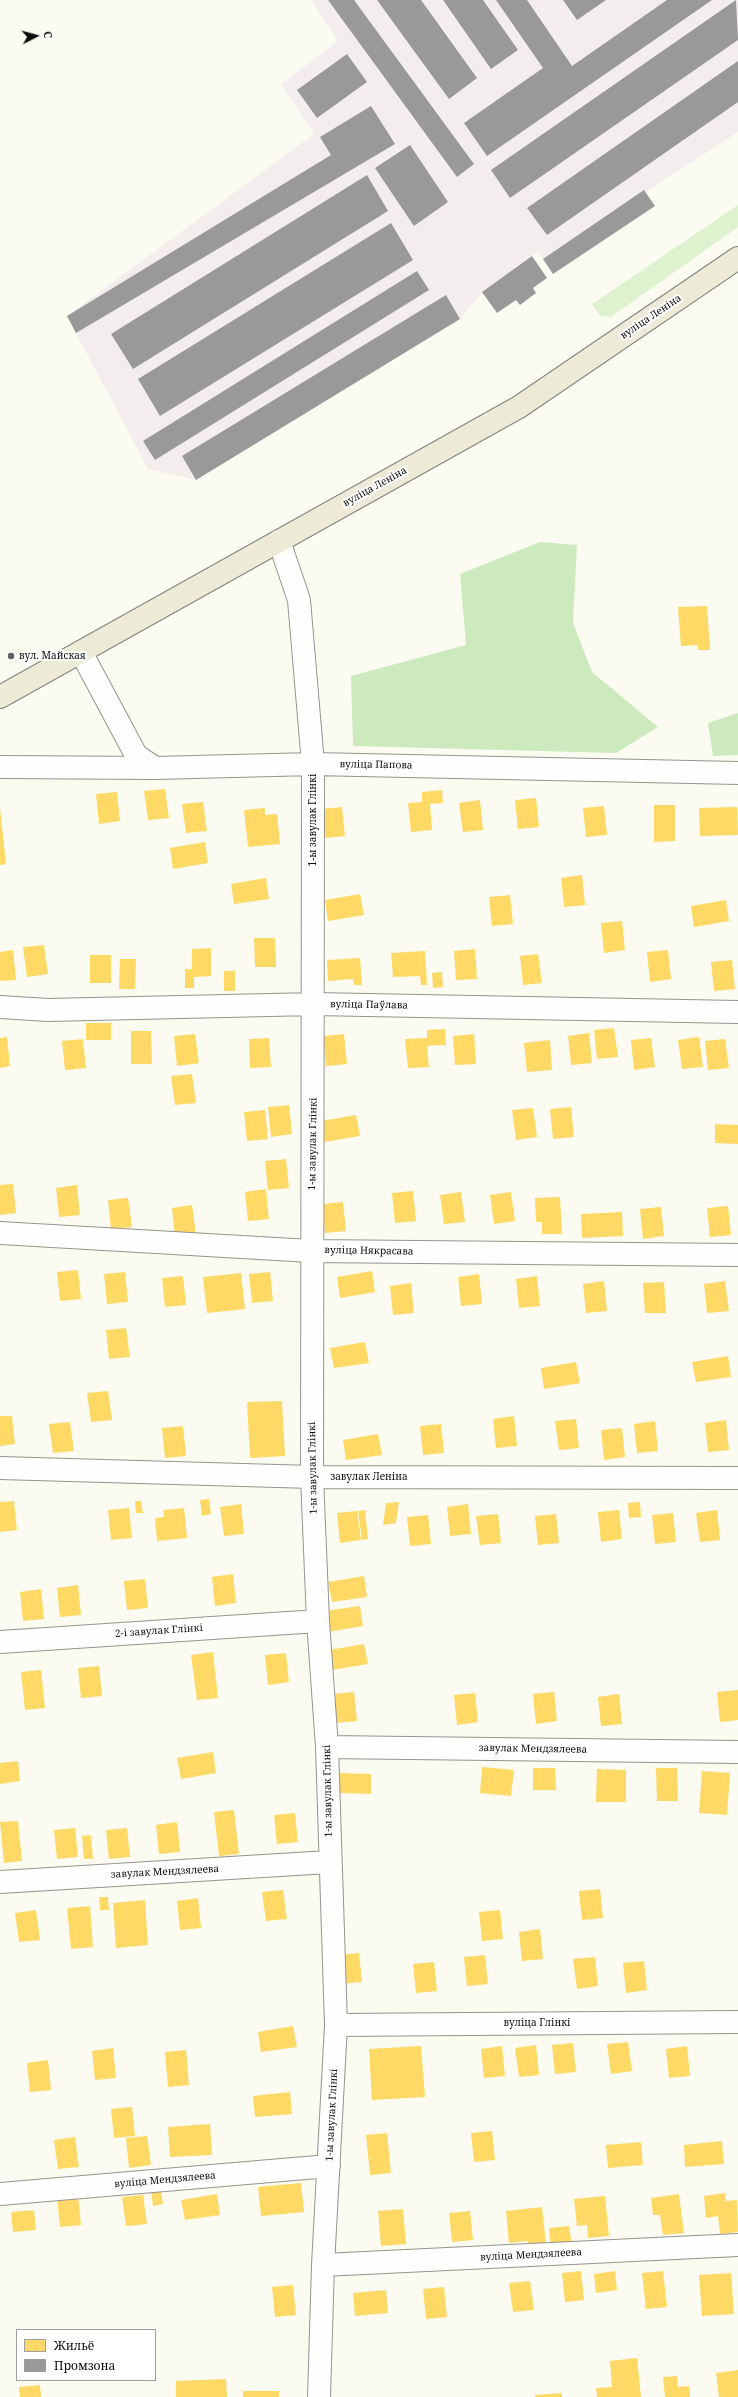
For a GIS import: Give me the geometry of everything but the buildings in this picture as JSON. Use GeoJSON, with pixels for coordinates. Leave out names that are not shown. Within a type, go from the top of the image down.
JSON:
{"type":"FeatureCollection","features":[{"type":"Feature","properties":{"kind":"main road","name":"вуліца Леніна"},"geometry":{"type":"LineString","coordinates":[[0,697],[519,407],[738,258]]}},
{"type":"Feature","properties":{"kind":"street","name":"1-ы завулак Глінкі"},"geometry":{"type":"LineString","coordinates":[[279,541],[299,600],[313,764],[314,1004],[311,1251],[312,1477],[318,1621],[327,1747],[329,1862],[336,2025],[323,2265],[319,2397]]}},
{"type":"Feature","properties":{"kind":"street"},"geometry":{"type":"LineString","coordinates":[[81,652],[136,756],[155,768]]}},
{"type":"Feature","properties":{"kind":"street","name":"вуліца Папова"},"geometry":{"type":"LineString","coordinates":[[0,767],[155,768],[313,764],[738,773]]}},
{"type":"Feature","properties":{"kind":"street","name":"вуліца Паўлава"},"geometry":{"type":"LineString","coordinates":[[0,1007],[48,1010],[314,1004],[738,1012]]}},
{"type":"Feature","properties":{"kind":"street","name":"вуліца Някрасава"},"geometry":{"type":"LineString","coordinates":[[0,1232],[311,1251],[738,1255]]}},
{"type":"Feature","properties":{"kind":"street","name":"завулак Леніна"},"geometry":{"type":"LineString","coordinates":[[0,1468],[312,1477],[738,1478]]}},
{"type":"Feature","properties":{"kind":"street","name":"2-і завулак Глінкі"},"geometry":{"type":"LineString","coordinates":[[0,1642],[318,1621]]}},
{"type":"Feature","properties":{"kind":"street","name":"завулак Мендзялеева"},"geometry":{"type":"LineString","coordinates":[[327,1747],[738,1752]]}},
{"type":"Feature","properties":{"kind":"street","name":"завулак Мендзялеева"},"geometry":{"type":"LineString","coordinates":[[0,1882],[329,1862]]}},
{"type":"Feature","properties":{"kind":"street","name":"вуліца Глінкі"},"geometry":{"type":"LineString","coordinates":[[336,2025],[738,2022]]}},
{"type":"Feature","properties":{"kind":"street","name":"вуліца Мендзялеева"},"geometry":{"type":"LineString","coordinates":[[0,2194],[329,2166]]}},
{"type":"Feature","properties":{"kind":"street","name":"вуліца Мендзялеева"},"geometry":{"type":"LineString","coordinates":[[323,2265],[738,2245]]}},
{"type":"Feature","properties":{"kind":"shaded area"},"geometry":{"type":"Polygon","coordinates":[[[311,0],[738,0],[738,132],[543,259],[537,252],[482,292],[460,319],[196,480],[148,469],[67,316],[314,134],[281,84],[338,41],[311,0]]]}},
{"type":"Feature","properties":{"kind":"green space"},"geometry":{"type":"Polygon","coordinates":[[[738,205],[738,227],[611,317],[600,316],[592,304],[738,205]]]}},
{"type":"Feature","properties":{"kind":"green space"},"geometry":{"type":"Polygon","coordinates":[[[540,542],[577,545],[573,623],[592,672],[658,727],[616,753],[353,746],[351,676],[466,645],[460,574],[540,542]]]}},
{"type":"Feature","properties":{"kind":"green space"},"geometry":{"type":"Polygon","coordinates":[[[738,713],[738,755],[713,756],[708,723],[738,713]]]}},
{"type":"Feature","properties":{"kind":"place","name":"вул. Майская"},"geometry":{"type":"Point","coordinates":[11,656]}}]}
